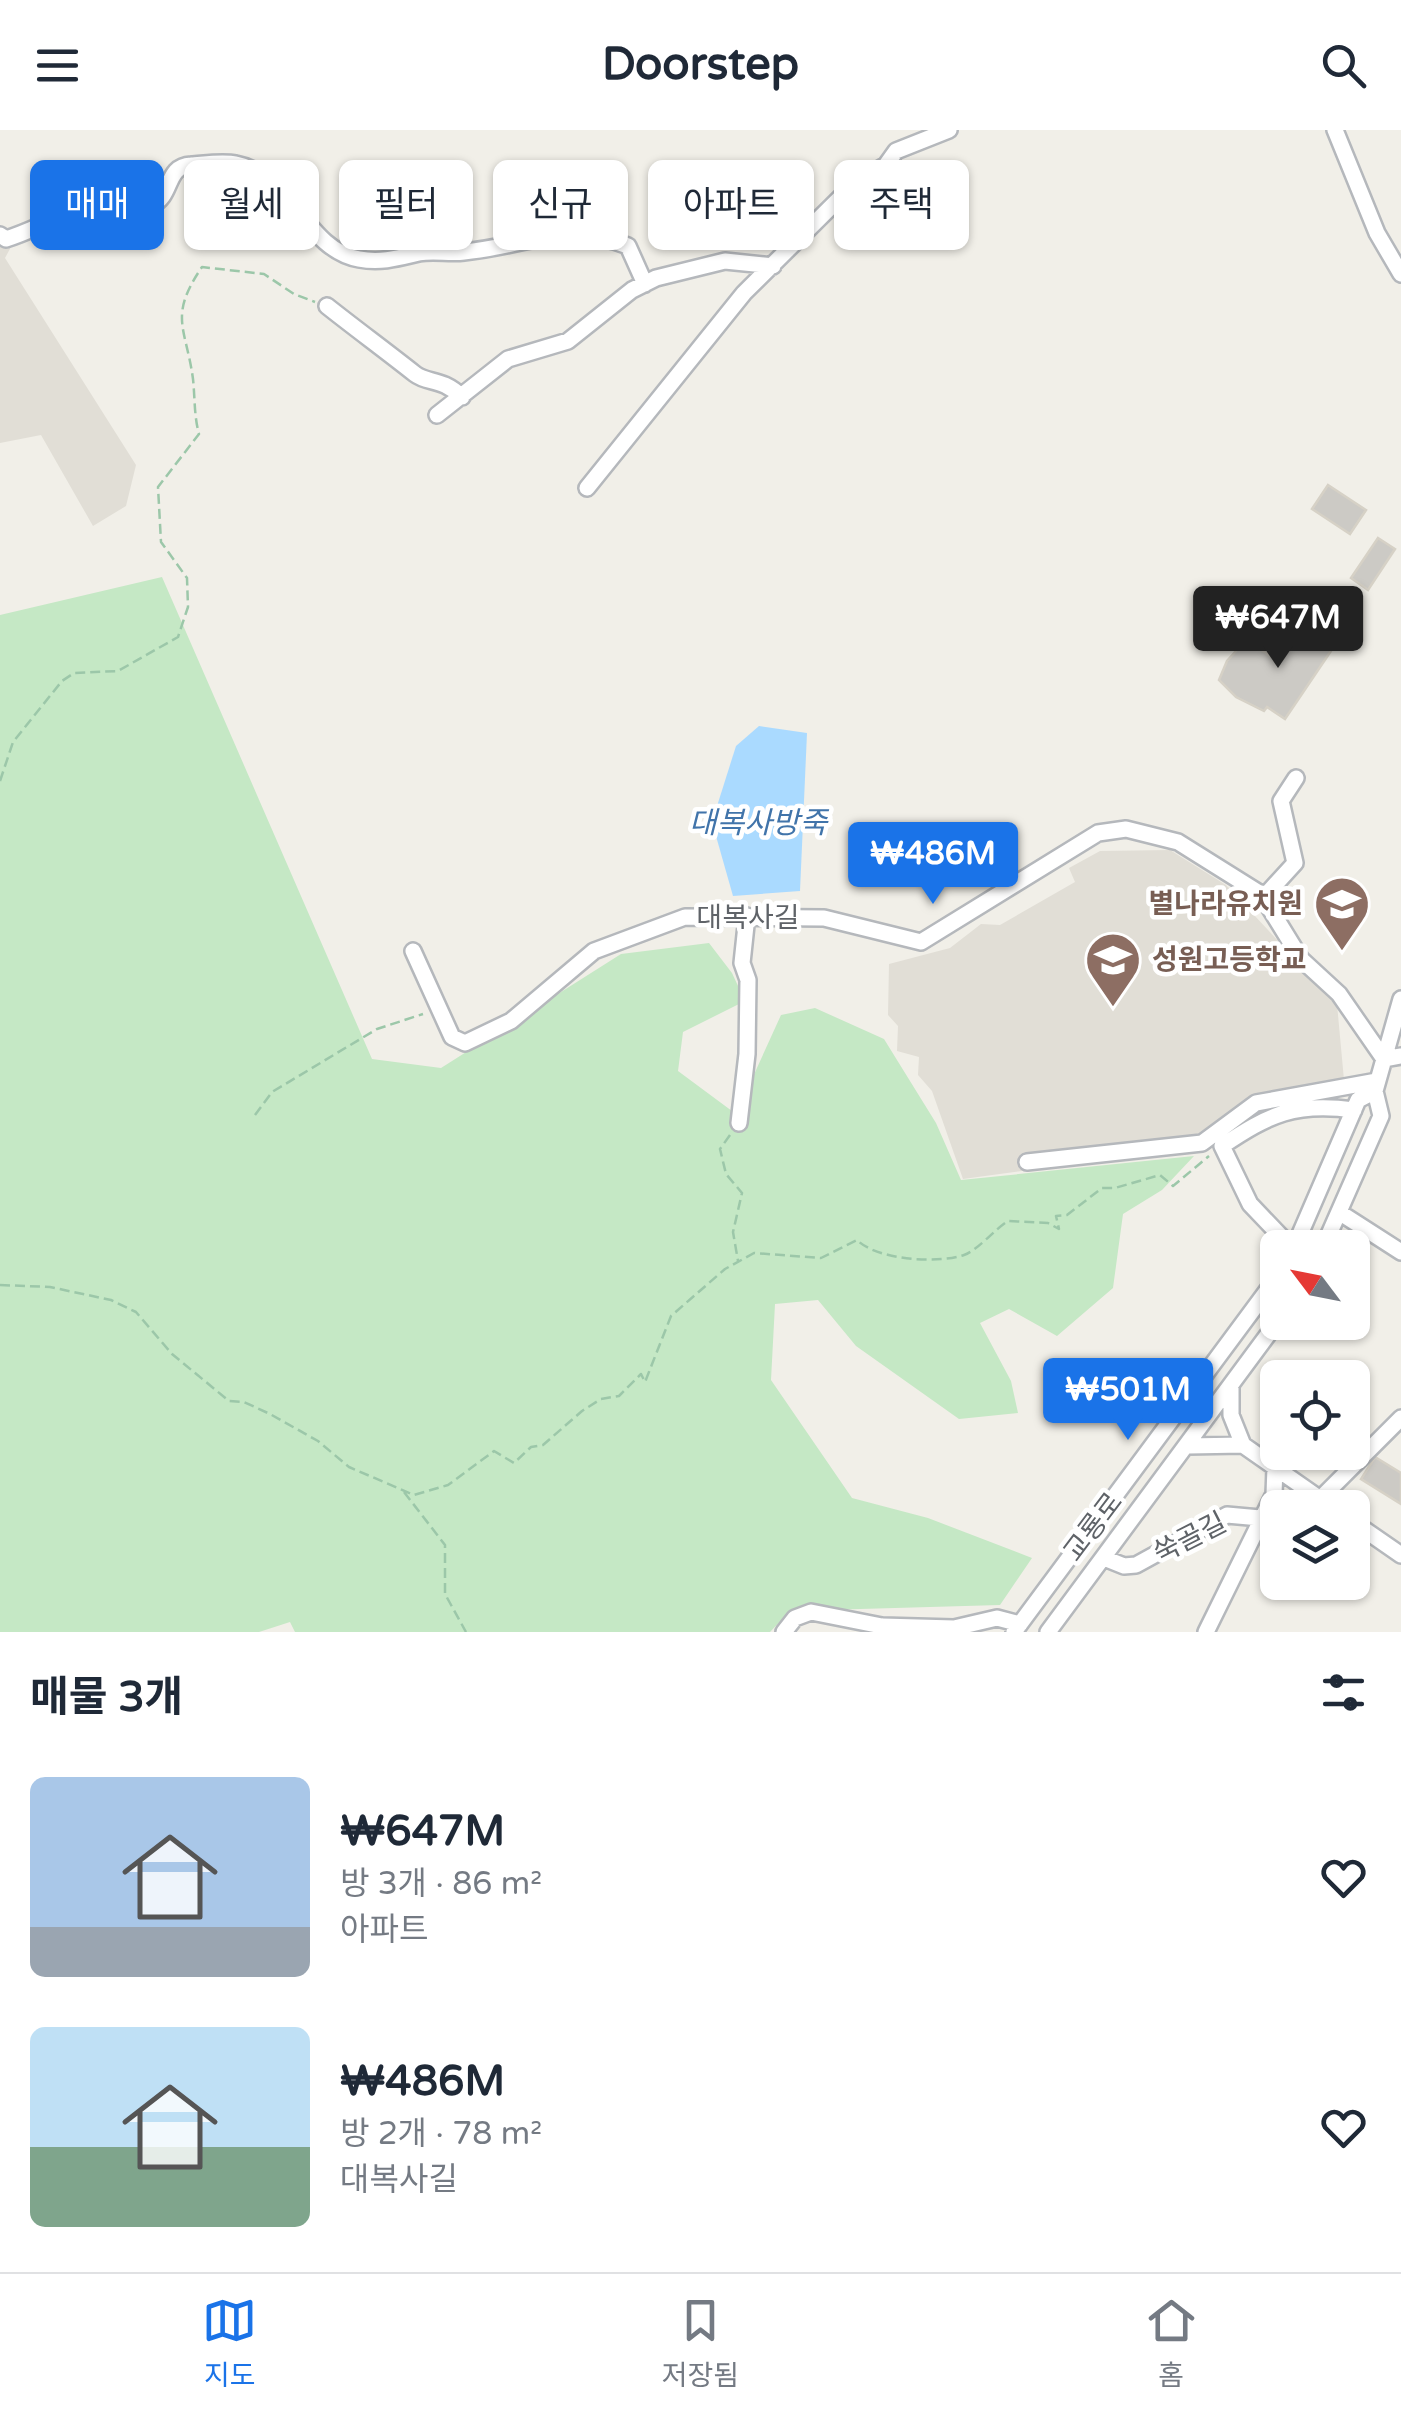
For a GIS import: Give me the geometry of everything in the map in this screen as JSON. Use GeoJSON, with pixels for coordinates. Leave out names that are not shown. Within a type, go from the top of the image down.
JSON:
{"type":"FeatureCollection","features":[{"type":"Feature","properties":{"kind":"street"},"geometry":{"type":"LineString","coordinates":[[587,488],[744,293],[854,184],[886,165],[896,151],[947,130]]}},
{"type":"Feature","properties":{"kind":"street"},"geometry":{"type":"LineString","coordinates":[[1335,130],[1376,233],[1401,274]]}},
{"type":"Feature","properties":{"kind":"street"},"geometry":{"type":"LineString","coordinates":[[0,235],[6,238],[37,230],[86,208],[152,205],[161,198],[174,170],[184,165],[238,164],[280,187],[318,234],[346,256],[386,261],[422,252],[463,252],[542,234],[576,233],[628,246],[645,284]]}},
{"type":"Feature","properties":{"kind":"street"},"geometry":{"type":"LineString","coordinates":[[437,415],[508,360],[568,341],[645,284],[725,261],[774,266]]}},
{"type":"Feature","properties":{"kind":"street"},"geometry":{"type":"LineString","coordinates":[[327,306],[394,354],[418,377],[442,380],[462,396]]}},
{"type":"Feature","properties":{"kind":"street"},"geometry":{"type":"LineString","coordinates":[[1263,898],[1295,863],[1280,801],[1296,778]]}},
{"type":"Feature","properties":{"kind":"street","name":"대복사길"},"geometry":{"type":"LineString","coordinates":[[414,951],[452,1037],[466,1044],[511,1021],[594,951],[685,917],[824,918],[920,942],[1056,854],[1098,832],[1126,830],[1178,842],[1263,898],[1301,958],[1339,994],[1384,1059]]}},
{"type":"Feature","properties":{"kind":"street"},"geometry":{"type":"LineString","coordinates":[[739,1123],[747,1054],[748,980],[742,963],[747,916]]}},
{"type":"Feature","properties":{"kind":"street"},"geometry":{"type":"LineString","coordinates":[[1333,1230],[1381,1116],[1376,1086],[1401,999]]}},
{"type":"Feature","properties":{"kind":"street"},"geometry":{"type":"LineString","coordinates":[[1384,1059],[1401,1056]]}},
{"type":"Feature","properties":{"kind":"street"},"geometry":{"type":"LineString","coordinates":[[1301,1230],[1358,1100],[1376,1086]]}},
{"type":"Feature","properties":{"kind":"street"},"geometry":{"type":"LineString","coordinates":[[1027,1162],[1202,1143],[1256,1103],[1376,1086]]}},
{"type":"Feature","properties":{"kind":"street"},"geometry":{"type":"LineString","coordinates":[[1275,1230],[1250,1204],[1222,1146],[1280,1111],[1322,1106],[1354,1110]]}},
{"type":"Feature","properties":{"kind":"street"},"geometry":{"type":"LineString","coordinates":[[1342,1214],[1401,1252]]}},
{"type":"Feature","properties":{"kind":"street","name":"교룡로"},"geometry":{"type":"LineString","coordinates":[[1017,1628],[1260,1300]]}},
{"type":"Feature","properties":{"kind":"street","name":"교룡로"},"geometry":{"type":"LineString","coordinates":[[1048,1632],[1265,1340]]}},
{"type":"Feature","properties":{"kind":"street"},"geometry":{"type":"LineString","coordinates":[[1231,1388],[1235,1430],[1243,1445],[1260,1457]]}},
{"type":"Feature","properties":{"kind":"street"},"geometry":{"type":"LineString","coordinates":[[1337,1490],[1401,1418]]}},
{"type":"Feature","properties":{"kind":"street"},"geometry":{"type":"LineString","coordinates":[[1188,1446],[1243,1445]]}},
{"type":"Feature","properties":{"kind":"street"},"geometry":{"type":"LineString","coordinates":[[1279,1470],[1308,1490]]}},
{"type":"Feature","properties":{"kind":"street","name":"쑥골길"},"geometry":{"type":"LineString","coordinates":[[1104,1558],[1124,1566],[1136,1565],[1226,1516],[1260,1518]]}},
{"type":"Feature","properties":{"kind":"street"},"geometry":{"type":"LineString","coordinates":[[1206,1632],[1260,1518]]}},
{"type":"Feature","properties":{"kind":"street"},"geometry":{"type":"LineString","coordinates":[[1370,1533],[1401,1554]]}},
{"type":"Feature","properties":{"kind":"street"},"geometry":{"type":"LineString","coordinates":[[784,1632],[794,1618],[811,1612],[881,1629],[954,1628],[997,1618],[1017,1628]]}},
{"type":"Feature","properties":{"kind":"path"},"geometry":{"type":"LineString","coordinates":[[0,781],[13,742],[62,681],[74,673],[118,671],[178,637],[188,607],[187,578],[161,542],[158,488],[199,434],[193,375],[182,340],[184,292],[202,266],[264,274],[294,294],[327,306]]}},
{"type":"Feature","properties":{"kind":"path"},"geometry":{"type":"LineString","coordinates":[[255,1115],[272,1092],[377,1029],[438,1007]]}},
{"type":"Feature","properties":{"kind":"path"},"geometry":{"type":"LineString","coordinates":[[738,1263],[733,1232],[742,1194],[726,1174],[720,1149],[739,1123]]}},
{"type":"Feature","properties":{"kind":"path"},"geometry":{"type":"LineString","coordinates":[[0,1285],[50,1287],[111,1300],[136,1312],[172,1354],[229,1401],[244,1402],[270,1414],[318,1441],[349,1467],[414,1495],[448,1485],[494,1451],[514,1462],[582,1411],[601,1399],[618,1396],[641,1374],[646,1382],[671,1316],[754,1253],[821,1258],[857,1240],[869,1252],[907,1258],[966,1255],[1008,1221],[1048,1223],[1059,1229],[1056,1216],[1067,1215],[1102,1188],[1115,1188],[1148,1175],[1160,1175],[1173,1186],[1222,1146]]}},
{"type":"Feature","properties":{"kind":"path"},"geometry":{"type":"LineString","coordinates":[[403,1490],[444,1545],[445,1594],[466,1632]]}},
{"type":"Feature","properties":{"kind":"shaded area"},"geometry":{"type":"Polygon","coordinates":[[[0,240],[11,247],[5,258],[136,465],[126,506],[93,526],[41,435],[0,443],[0,240]]]}},
{"type":"Feature","properties":{"kind":"shaded area","name":"성원고등학교"},"geometry":{"type":"Polygon","coordinates":[[[1170,850],[1226,885],[1337,1004],[1344,1080],[1337,1098],[1243,1123],[1219,1144],[963,1179],[932,1091],[918,1075],[919,1057],[897,1051],[898,1026],[888,1015],[889,964],[950,948],[981,924],[1000,925],[1075,882],[1069,868],[1100,851],[1170,850]]]}},
{"type":"Feature","properties":{"kind":"green space"},"geometry":{"type":"Polygon","coordinates":[[[162,577],[372,1059],[441,1068],[621,954],[709,943],[732,973],[745,1001],[683,1032],[678,1071],[736,1114],[781,1015],[815,1008],[884,1039],[936,1123],[961,1180],[1194,1156],[1162,1190],[1123,1214],[1113,1288],[1057,1336],[1009,1309],[980,1323],[1011,1381],[1018,1413],[959,1419],[856,1346],[818,1300],[775,1304],[771,1380],[852,1498],[928,1518],[1032,1558],[1000,1605],[790,1611],[770,1632],[295,1632],[290,1622],[259,1632],[0,1632],[0,615],[162,577]]]}},
{"type":"Feature","properties":{"kind":"water","name":"대복사방죽"},"geometry":{"type":"Polygon","coordinates":[[[759,726],[807,733],[800,891],[733,896],[712,822],[736,746],[759,726]]]}},
{"type":"Feature","properties":{"kind":"building"},"geometry":{"type":"Polygon","coordinates":[[[1328,485],[1366,510],[1350,534],[1312,509],[1328,485]]]}},
{"type":"Feature","properties":{"kind":"building"},"geometry":{"type":"Polygon","coordinates":[[[1378,538],[1395,549],[1368,590],[1351,578],[1378,538]]]}},
{"type":"Feature","properties":{"kind":"building"},"geometry":{"type":"Polygon","coordinates":[[[1327,621],[1332,624],[1326,634],[1337,642],[1285,719],[1267,707],[1264,711],[1236,697],[1219,680],[1227,661],[1246,640],[1280,662],[1308,622],[1320,630],[1327,621]]]}},
{"type":"Feature","properties":{"kind":"building"},"geometry":{"type":"Polygon","coordinates":[[[1375,1457],[1401,1473],[1401,1504],[1361,1479],[1375,1457]]]}},
{"type":"Feature","properties":{"kind":"place","name":"별나라유치원"},"geometry":{"type":"Point","coordinates":[1342,953]}},
{"type":"Feature","properties":{"kind":"place","name":"성원고등학교"},"geometry":{"type":"Point","coordinates":[1113,1009]}}]}
